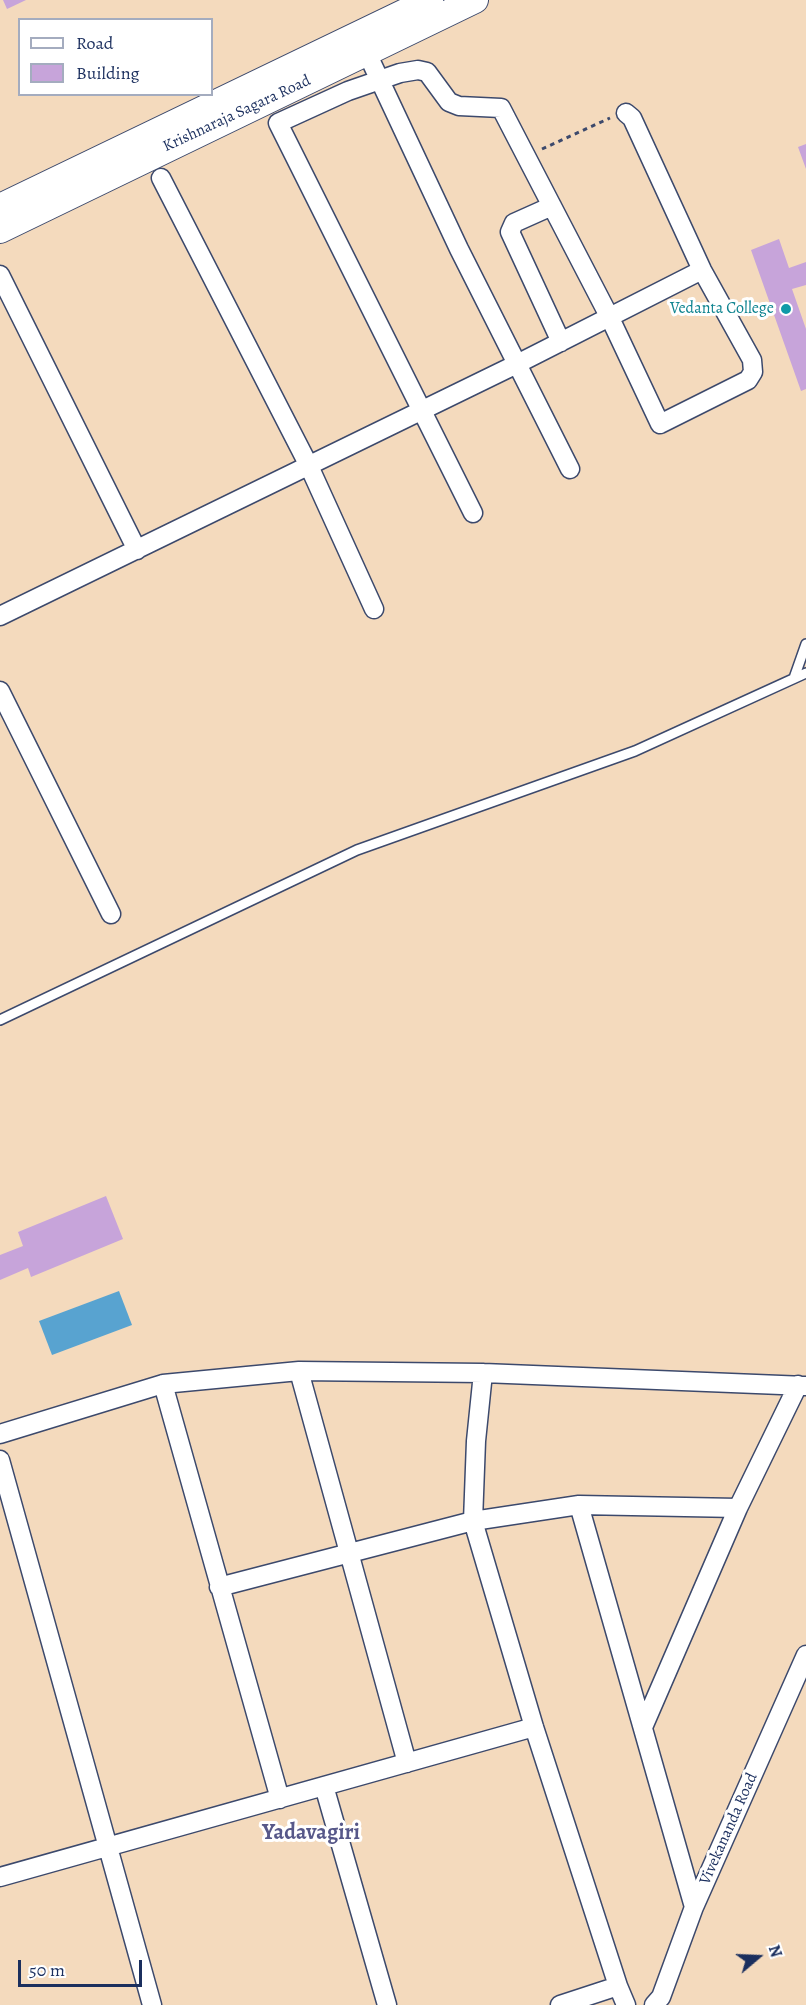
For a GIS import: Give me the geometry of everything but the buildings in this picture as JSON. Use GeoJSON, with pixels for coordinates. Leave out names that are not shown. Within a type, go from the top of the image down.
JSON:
{"type":"FeatureCollection","features":[{"type":"Feature","properties":{"kind":"main road","name":"Krishnaraja Sagara Road"},"geometry":{"type":"LineString","coordinates":[[0,207],[430,0]]}},
{"type":"Feature","properties":{"kind":"main road","name":"Krishnaraja Sagara Road"},"geometry":{"type":"LineString","coordinates":[[0,230],[475,0]]}},
{"type":"Feature","properties":{"kind":"street"},"geometry":{"type":"LineString","coordinates":[[368,53],[459,249],[519,363],[570,469]]}},
{"type":"Feature","properties":{"kind":"street"},"geometry":{"type":"LineString","coordinates":[[473,513],[278,123],[348,91],[400,73],[427,72],[449,102],[459,106],[501,108],[610,318],[660,424],[747,380],[753,372],[752,360],[702,270],[632,118],[627,113]]}},
{"type":"Feature","properties":{"kind":"street"},"geometry":{"type":"LineString","coordinates":[[161,178],[309,466],[374,609]]}},
{"type":"Feature","properties":{"kind":"street"},"geometry":{"type":"LineString","coordinates":[[552,206],[514,222],[510,232],[561,342]]}},
{"type":"Feature","properties":{"kind":"street"},"geometry":{"type":"LineString","coordinates":[[0,616],[519,363],[702,270]]}},
{"type":"Feature","properties":{"kind":"street"},"geometry":{"type":"LineString","coordinates":[[0,274],[137,550]]}},
{"type":"Feature","properties":{"kind":"street"},"geometry":{"type":"LineString","coordinates":[[0,691],[111,914]]}},
{"type":"Feature","properties":{"kind":"street"},"geometry":{"type":"LineString","coordinates":[[299,1371],[407,1763]]}},
{"type":"Feature","properties":{"kind":"street"},"geometry":{"type":"LineString","coordinates":[[0,1434],[164,1384],[299,1371],[483,1372],[802,1386],[738,1508],[644,1725]]}},
{"type":"Feature","properties":{"kind":"street"},"geometry":{"type":"LineString","coordinates":[[483,1372],[476,1441],[473,1521],[534,1727],[626,2005]]}},
{"type":"Feature","properties":{"kind":"street"},"geometry":{"type":"LineString","coordinates":[[164,1384],[280,1799]]}},
{"type":"Feature","properties":{"kind":"street"},"geometry":{"type":"LineString","coordinates":[[0,1460],[152,2005]]}},
{"type":"Feature","properties":{"kind":"street"},"geometry":{"type":"LineString","coordinates":[[219,1587],[473,1521],[579,1505],[738,1508]]}},
{"type":"Feature","properties":{"kind":"street"},"geometry":{"type":"LineString","coordinates":[[579,1505],[644,1725],[694,1906]]}},
{"type":"Feature","properties":{"kind":"street","name":"Vivekananda Road"},"geometry":{"type":"LineString","coordinates":[[654,2005],[661,1997],[694,1906],[806,1655]]}},
{"type":"Feature","properties":{"kind":"street"},"geometry":{"type":"LineString","coordinates":[[0,1877],[534,1727]]}},
{"type":"Feature","properties":{"kind":"street"},"geometry":{"type":"LineString","coordinates":[[324,1786],[387,2005]]}},
{"type":"Feature","properties":{"kind":"street"},"geometry":{"type":"LineString","coordinates":[[560,2005],[618,1986]]}},
{"type":"Feature","properties":{"kind":"lane"},"geometry":{"type":"LineString","coordinates":[[794,678],[806,644]]}},
{"type":"Feature","properties":{"kind":"lane"},"geometry":{"type":"LineString","coordinates":[[0,1020],[357,850],[635,751],[806,673]]}},
{"type":"Feature","properties":{"kind":"path"},"geometry":{"type":"LineString","coordinates":[[527,156],[620,113],[627,113]]}},
{"type":"Feature","properties":{"kind":"water"},"geometry":{"type":"Polygon","coordinates":[[[119,1291],[132,1325],[52,1355],[39,1321],[119,1291]]]}},
{"type":"Feature","properties":{"kind":"place","name":"Vedanta College"},"geometry":{"type":"Point","coordinates":[786,309]}},
{"type":"Feature","properties":{"kind":"district","name":"Yadavagiri"},"geometry":{"type":"Point","coordinates":[311,1834]}}]}
